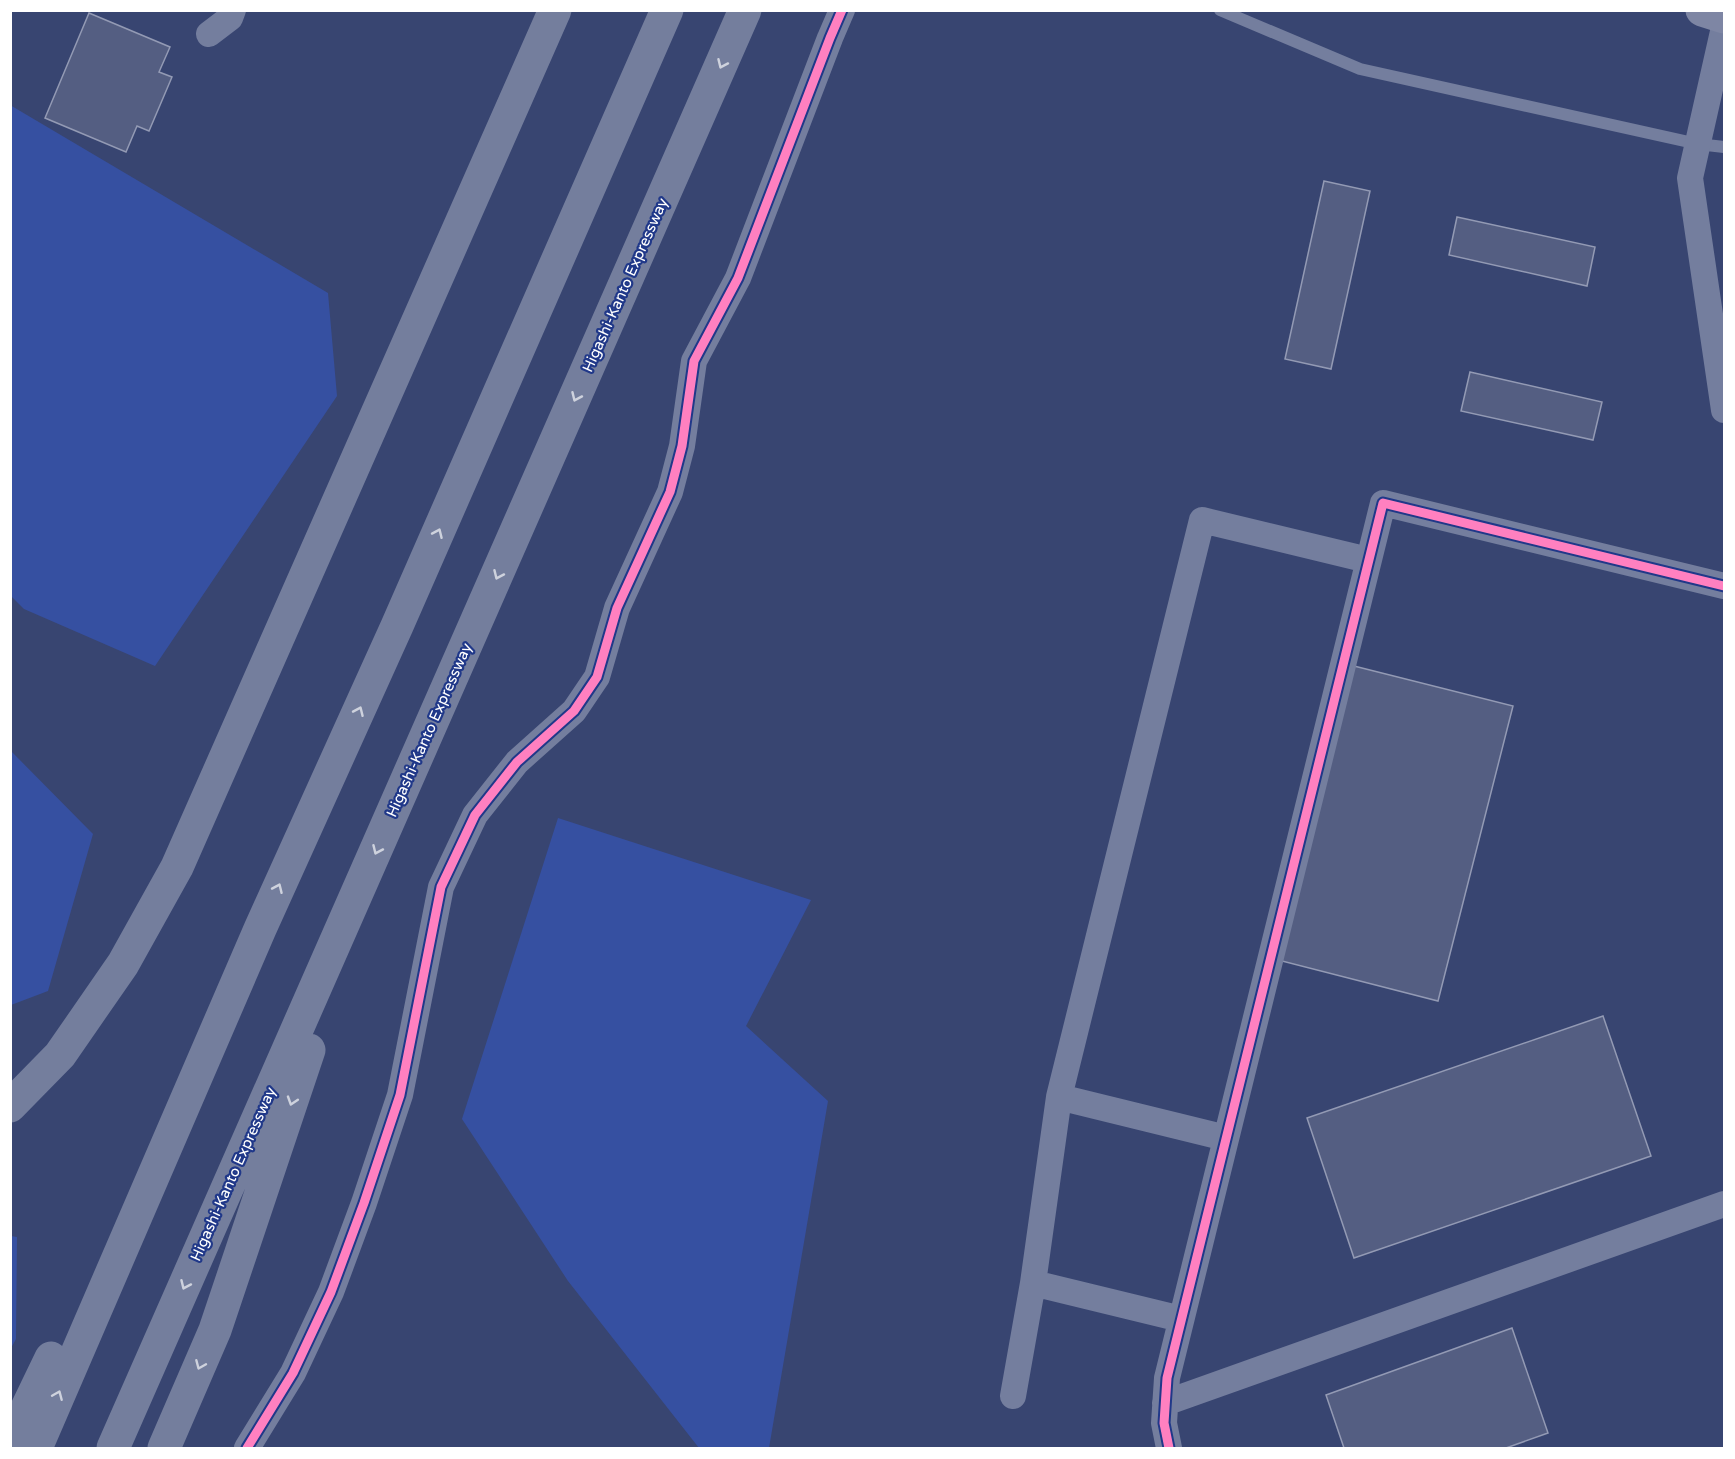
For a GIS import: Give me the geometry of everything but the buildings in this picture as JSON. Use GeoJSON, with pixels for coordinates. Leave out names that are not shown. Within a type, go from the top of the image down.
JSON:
{"type":"FeatureCollection","features":[{"type":"Feature","properties":{"kind":"highway"},"geometry":{"type":"LineString","coordinates":[[10,1106],[60,1055],[123,964],[177,867],[555,10]]}},
{"type":"Feature","properties":{"kind":"highway"},"geometry":{"type":"LineString","coordinates":[[36,1449],[260,928],[411,594],[667,10]]}},
{"type":"Feature","properties":{"kind":"highway","name":"Higashi-Kanto Expressway"},"geometry":{"type":"LineString","coordinates":[[113,1449],[745,10]]}},
{"type":"Feature","properties":{"kind":"highway"},"geometry":{"type":"LineString","coordinates":[[164,1449],[215,1330],[241,1257],[325,1001],[352,905]]}},
{"type":"Feature","properties":{"kind":"highway"},"geometry":{"type":"LineString","coordinates":[[10,1443],[260,928]]}},
{"type":"Feature","properties":{"kind":"main road"},"geometry":{"type":"LineString","coordinates":[[1702,10],[1725,17]]}},
{"type":"Feature","properties":{"kind":"street"},"geometry":{"type":"LineString","coordinates":[[209,34],[230,18],[233,10]]}},
{"type":"Feature","properties":{"kind":"street"},"geometry":{"type":"LineString","coordinates":[[248,1449],[293,1373],[332,1292],[364,1203],[400,1095],[441,887],[475,815],[517,762],[574,711],[597,678],[617,608],[670,492],[682,446],[694,361],[738,278],[842,10]]}},
{"type":"Feature","properties":{"kind":"street"},"geometry":{"type":"LineString","coordinates":[[1725,27],[1690,178],[1725,410]]}},
{"type":"Feature","properties":{"kind":"street"},"geometry":{"type":"LineString","coordinates":[[1169,1449],[1164,1422],[1167,1378],[1383,502],[1725,586]]}},
{"type":"Feature","properties":{"kind":"street"},"geometry":{"type":"LineString","coordinates":[[1013,1396],[1033,1283],[1059,1097],[1202,520],[1368,560]]}},
{"type":"Feature","properties":{"kind":"street"},"geometry":{"type":"LineString","coordinates":[[1059,1097],[1226,1138]]}},
{"type":"Feature","properties":{"kind":"street"},"geometry":{"type":"LineString","coordinates":[[1165,1403],[1725,1204]]}},
{"type":"Feature","properties":{"kind":"street"},"geometry":{"type":"LineString","coordinates":[[1033,1283],[1181,1319]]}},
{"type":"Feature","properties":{"kind":"lane"},"geometry":{"type":"LineString","coordinates":[[1220,10],[1359,69],[1698,144],[1725,147]]}},
{"type":"Feature","properties":{"kind":"shaded area"},"geometry":{"type":"Polygon","coordinates":[[[10,105],[328,293],[337,396],[155,666],[24,609],[11,596],[10,105]]]}},
{"type":"Feature","properties":{"kind":"shaded area"},"geometry":{"type":"Polygon","coordinates":[[[10,750],[93,834],[48,991],[11,1005],[10,750]]]}},
{"type":"Feature","properties":{"kind":"shaded area"},"geometry":{"type":"Polygon","coordinates":[[[558,818],[811,900],[746,1026],[828,1101],[769,1448],[699,1448],[568,1281],[462,1119],[558,818]]]}},
{"type":"Feature","properties":{"kind":"shaded area"},"geometry":{"type":"Polygon","coordinates":[[[11,1236],[17,1237],[16,1339],[11,1348],[11,1236]]]}},
{"type":"Feature","properties":{"kind":"cycle path"},"geometry":{"type":"LineString","coordinates":[[247,1448],[293,1373],[331,1292],[364,1203],[400,1095],[441,887],[475,815],[517,762],[574,711],[597,677],[617,608],[670,492],[682,446],[694,361],[738,278],[842,10]]}},
{"type":"Feature","properties":{"kind":"cycle path"},"geometry":{"type":"LineString","coordinates":[[1169,1448],[1164,1423],[1167,1378],[1383,503],[1724,586]]}}]}
